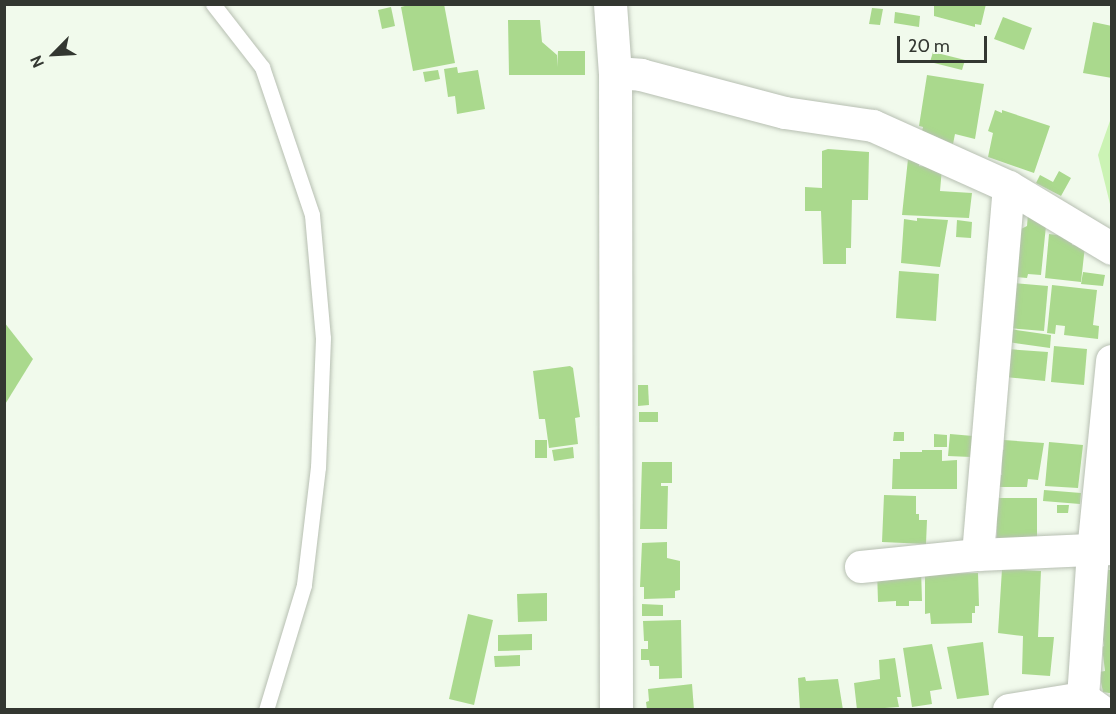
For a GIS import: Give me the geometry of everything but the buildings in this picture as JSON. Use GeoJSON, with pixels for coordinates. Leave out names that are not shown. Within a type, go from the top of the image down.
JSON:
{"type":"FeatureCollection","features":[{"type":"Feature","properties":{"kind":"street"},"geometry":{"type":"LineString","coordinates":[[610,4],[615,73],[616,710]]}},
{"type":"Feature","properties":{"kind":"street"},"geometry":{"type":"LineString","coordinates":[[615,73],[641,75],[785,113],[873,126],[1009,187],[1112,249]]}},
{"type":"Feature","properties":{"kind":"street"},"geometry":{"type":"LineString","coordinates":[[978,555],[1009,187]]}},
{"type":"Feature","properties":{"kind":"street"},"geometry":{"type":"LineString","coordinates":[[1009,710],[1098,706],[1110,381]]}},
{"type":"Feature","properties":{"kind":"street"},"geometry":{"type":"LineString","coordinates":[[861,567],[978,555],[1102,551]]}},
{"type":"Feature","properties":{"kind":"lane"},"geometry":{"type":"LineString","coordinates":[[213,4],[262,68],[312,215],[323,338],[318,467],[304,585],[266,710]]}},
{"type":"Feature","properties":{"kind":"green space"},"geometry":{"type":"Polygon","coordinates":[[[1111,118],[1111,208],[1098,155],[1111,118]]]}}]}
